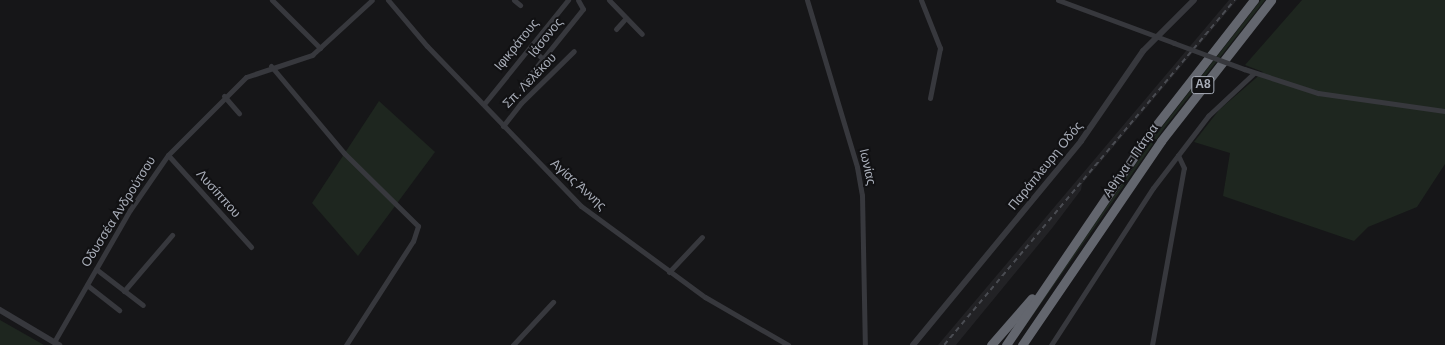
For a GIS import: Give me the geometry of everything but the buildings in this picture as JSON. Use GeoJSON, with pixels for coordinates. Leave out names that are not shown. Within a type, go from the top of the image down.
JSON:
{"type":"FeatureCollection","features":[{"type":"Feature","properties":{"kind":"highway","name":"Αθήνα - Πάτρα"},"geometry":{"type":"LineString","coordinates":[[1006,345],[1158,122],[1254,0]]}},
{"type":"Feature","properties":{"kind":"highway","name":"Αθήνα - Πάτρα"},"geometry":{"type":"LineString","coordinates":[[1022,345],[1165,135],[1271,0]]}},
{"type":"Feature","properties":{"kind":"highway"},"geometry":{"type":"LineString","coordinates":[[991,345],[1056,270]]}},
{"type":"Feature","properties":{"kind":"highway"},"geometry":{"type":"LineString","coordinates":[[1026,345],[1036,324]]}},
{"type":"Feature","properties":{"kind":"street"},"geometry":{"type":"LineString","coordinates":[[272,0],[320,48]]}},
{"type":"Feature","properties":{"kind":"street","name":"Οδυσσέα Ανδρούτσου"},"geometry":{"type":"LineString","coordinates":[[57,343],[96,269],[168,155],[224,96],[246,77],[271,66],[312,55],[372,0]]}},
{"type":"Feature","properties":{"kind":"street","name":"Αγίας Άννης"},"geometry":{"type":"LineString","coordinates":[[388,0],[503,126],[581,206],[669,272],[788,345]]}},
{"type":"Feature","properties":{"kind":"street"},"geometry":{"type":"LineString","coordinates":[[514,0],[520,6]]}},
{"type":"Feature","properties":{"kind":"street","name":"Ιφικράτους"},"geometry":{"type":"LineString","coordinates":[[484,104],[568,0]]}},
{"type":"Feature","properties":{"kind":"street","name":"Ιάσονος"},"geometry":{"type":"LineString","coordinates":[[524,89],[521,86],[583,10],[578,0]]}},
{"type":"Feature","properties":{"kind":"street"},"geometry":{"type":"LineString","coordinates":[[608,0],[642,34]]}},
{"type":"Feature","properties":{"kind":"street","name":"Ιωνίας"},"geometry":{"type":"LineString","coordinates":[[807,0],[857,167],[862,195],[865,345]]}},
{"type":"Feature","properties":{"kind":"street"},"geometry":{"type":"LineString","coordinates":[[921,0],[940,48],[930,98]]}},
{"type":"Feature","properties":{"kind":"street"},"geometry":{"type":"LineString","coordinates":[[1058,0],[1072,2],[1155,37],[1254,73],[1318,93],[1445,111]]}},
{"type":"Feature","properties":{"kind":"street","name":"Παράπλευρη Οδός"},"geometry":{"type":"LineString","coordinates":[[913,345],[1081,141],[1155,37],[1194,0]]}},
{"type":"Feature","properties":{"kind":"street"},"geometry":{"type":"LineString","coordinates":[[616,29],[626,18]]}},
{"type":"Feature","properties":{"kind":"street"},"geometry":{"type":"LineString","coordinates":[[530,46],[543,58]]}},
{"type":"Feature","properties":{"kind":"street","name":"Σπ. Λελέκου"},"geometry":{"type":"LineString","coordinates":[[503,126],[521,103],[574,51]]}},
{"type":"Feature","properties":{"kind":"street"},"geometry":{"type":"LineString","coordinates":[[271,66],[344,153],[418,226],[413,241],[346,345]]}},
{"type":"Feature","properties":{"kind":"street"},"geometry":{"type":"LineString","coordinates":[[1051,345],[1178,155],[1222,100],[1254,73]]}},
{"type":"Feature","properties":{"kind":"street"},"geometry":{"type":"LineString","coordinates":[[224,96],[240,114]]}},
{"type":"Feature","properties":{"kind":"street","name":"Λυσίππου"},"geometry":{"type":"LineString","coordinates":[[168,155],[251,247]]}},
{"type":"Feature","properties":{"kind":"street"},"geometry":{"type":"LineString","coordinates":[[1152,345],[1184,168],[1178,155]]}},
{"type":"Feature","properties":{"kind":"street"},"geometry":{"type":"LineString","coordinates":[[124,291],[172,235]]}},
{"type":"Feature","properties":{"kind":"street"},"geometry":{"type":"LineString","coordinates":[[669,272],[702,237]]}},
{"type":"Feature","properties":{"kind":"street"},"geometry":{"type":"LineString","coordinates":[[96,269],[143,305]]}},
{"type":"Feature","properties":{"kind":"street"},"geometry":{"type":"LineString","coordinates":[[87,285],[119,310]]}},
{"type":"Feature","properties":{"kind":"street"},"geometry":{"type":"LineString","coordinates":[[513,345],[553,302]]}},
{"type":"Feature","properties":{"kind":"street"},"geometry":{"type":"LineString","coordinates":[[0,310],[57,343]]}},
{"type":"Feature","properties":{"kind":"shaded area"},"geometry":{"type":"Polygon","coordinates":[[[1229,0],[1237,0],[1082,184],[1081,190],[1053,227],[956,345],[938,345],[1229,0]]]}},
{"type":"Feature","properties":{"kind":"shaded area"},"geometry":{"type":"Polygon","coordinates":[[[1261,0],[1265,0],[1165,127],[1012,345],[1155,136],[1261,0]]]}},
{"type":"Feature","properties":{"kind":"shaded area"},"geometry":{"type":"Polygon","coordinates":[[[1302,0],[1445,0],[1445,164],[1417,207],[1368,227],[1354,241],[1223,196],[1230,153],[1194,142],[1219,110],[1263,72],[1245,65],[1302,0]]]}},
{"type":"Feature","properties":{"kind":"shaded area"},"geometry":{"type":"Polygon","coordinates":[[[379,101],[435,152],[358,256],[312,203],[379,101]]]}},
{"type":"Feature","properties":{"kind":"shaded area"},"geometry":{"type":"Polygon","coordinates":[[[0,320],[44,345],[0,345],[0,320]]]}},
{"type":"Feature","properties":{"kind":"railway"},"geometry":{"type":"LineString","coordinates":[[944,345],[1235,0]]}}]}
